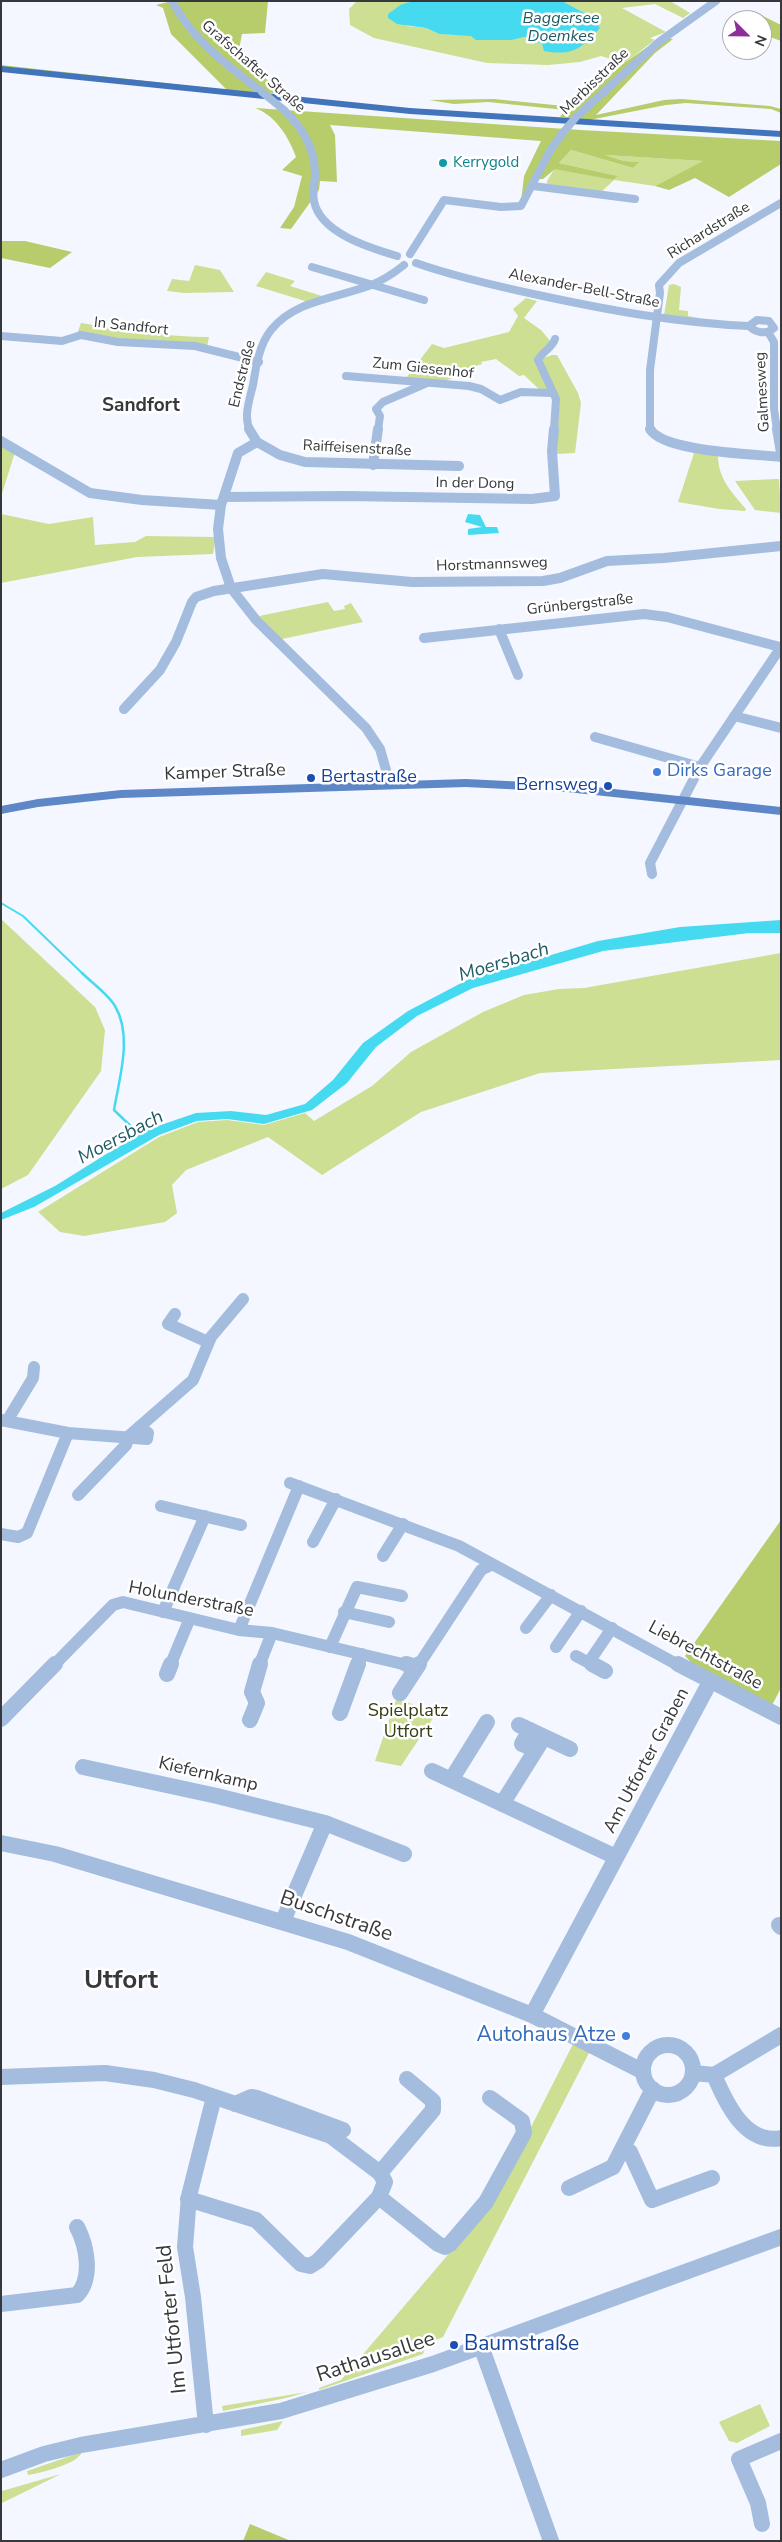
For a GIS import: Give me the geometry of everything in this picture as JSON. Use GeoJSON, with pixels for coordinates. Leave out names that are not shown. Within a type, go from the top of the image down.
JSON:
{"type":"FeatureCollection","features":[{"type":"Feature","properties":{"kind":"highway"},"geometry":{"type":"LineString","coordinates":[[1,69],[344,105],[540,120],[781,134]]}},
{"type":"Feature","properties":{"kind":"highway"},"geometry":{"type":"LineString","coordinates":[[1,74],[344,110],[552,126],[781,138]]}},
{"type":"Feature","properties":{"kind":"highway"},"geometry":{"type":"LineString","coordinates":[[540,120],[593,122],[618,119]]}},
{"type":"Feature","properties":{"kind":"main road","name":"Kamper Straße"},"geometry":{"type":"LineString","coordinates":[[1,810],[38,803],[121,794],[390,784],[528,785],[781,811]]}},
{"type":"Feature","properties":{"kind":"street","name":"Grafschafter Straße"},"geometry":{"type":"LineString","coordinates":[[172,1],[181,19],[202,43],[284,110],[306,137],[314,155],[314,202],[328,222],[354,240],[397,256]]}},
{"type":"Feature","properties":{"kind":"street","name":"Merbisstraße"},"geometry":{"type":"LineString","coordinates":[[410,254],[444,200],[501,207],[521,206],[551,150],[576,117],[639,58],[681,24],[716,1]]}},
{"type":"Feature","properties":{"kind":"street"},"geometry":{"type":"LineString","coordinates":[[533,186],[635,199]]}},
{"type":"Feature","properties":{"kind":"street","name":"Richardstraße"},"geometry":{"type":"LineString","coordinates":[[781,203],[673,268],[659,285],[660,293],[655,317],[650,370],[650,430],[656,437],[675,445],[689,448],[781,455]]}},
{"type":"Feature","properties":{"kind":"street"},"geometry":{"type":"LineString","coordinates":[[410,254],[418,258],[416,262],[404,265],[397,263],[395,258],[397,256],[410,254]]}},
{"type":"Feature","properties":{"kind":"street","name":"Alexander-Bell-Straße"},"geometry":{"type":"LineString","coordinates":[[416,262],[517,291],[655,317],[749,326],[755,331],[774,327]]}},
{"type":"Feature","properties":{"kind":"street","name":"Endstraße"},"geometry":{"type":"LineString","coordinates":[[257,442],[248,426],[247,415],[266,339],[281,321],[306,306],[374,285],[390,278],[404,265]]}},
{"type":"Feature","properties":{"kind":"street"},"geometry":{"type":"LineString","coordinates":[[312,266],[424,300]]}},
{"type":"Feature","properties":{"kind":"street","name":"Galmesweg"},"geometry":{"type":"LineString","coordinates":[[774,327],[774,409],[781,455]]}},
{"type":"Feature","properties":{"kind":"street","name":"In Sandfort"},"geometry":{"type":"LineString","coordinates":[[1,336],[62,341],[81,335],[125,342],[195,346],[259,362]]}},
{"type":"Feature","properties":{"kind":"street","name":"In der Dong"},"geometry":{"type":"LineString","coordinates":[[223,501],[345,496],[532,498],[555,496],[552,451],[556,407],[553,393],[538,360],[542,352],[554,343],[556,339]]}},
{"type":"Feature","properties":{"kind":"street","name":"Zum Giesenhof"},"geometry":{"type":"LineString","coordinates":[[346,376],[428,382],[481,389],[500,400],[521,392],[553,393]]}},
{"type":"Feature","properties":{"kind":"street"},"geometry":{"type":"LineString","coordinates":[[373,465],[380,416],[376,408],[383,402],[428,382]]}},
{"type":"Feature","properties":{"kind":"street"},"geometry":{"type":"LineString","coordinates":[[1,441],[90,493],[142,500],[223,501]]}},
{"type":"Feature","properties":{"kind":"street"},"geometry":{"type":"LineString","coordinates":[[257,442],[238,453],[223,501],[218,529],[222,563],[231,588],[262,626],[366,728],[380,748],[390,784]]}},
{"type":"Feature","properties":{"kind":"street","name":"Raiffeisenstraße"},"geometry":{"type":"LineString","coordinates":[[257,442],[280,455],[305,462],[459,466]]}},
{"type":"Feature","properties":{"kind":"street","name":"Horstmannsweg"},"geometry":{"type":"LineString","coordinates":[[231,588],[323,574],[412,582],[543,581],[607,560],[664,558],[781,546]]}},
{"type":"Feature","properties":{"kind":"street"},"geometry":{"type":"LineString","coordinates":[[124,710],[128,701],[153,681],[177,641],[192,602],[202,594],[231,588]]}},
{"type":"Feature","properties":{"kind":"street","name":"Grünbergstraße"},"geometry":{"type":"LineString","coordinates":[[424,638],[610,616],[644,614],[667,617],[781,647]]}},
{"type":"Feature","properties":{"kind":"street"},"geometry":{"type":"LineString","coordinates":[[499,630],[518,674]]}},
{"type":"Feature","properties":{"kind":"street"},"geometry":{"type":"LineString","coordinates":[[652,874],[650,863],[700,766],[781,647]]}},
{"type":"Feature","properties":{"kind":"street"},"geometry":{"type":"LineString","coordinates":[[734,716],[781,728]]}},
{"type":"Feature","properties":{"kind":"street"},"geometry":{"type":"LineString","coordinates":[[596,737],[700,766]]}},
{"type":"Feature","properties":{"kind":"street"},"geometry":{"type":"LineString","coordinates":[[78,1496],[126,1445],[128,1439],[139,1427],[193,1380],[208,1342],[243,1299]]}},
{"type":"Feature","properties":{"kind":"street"},"geometry":{"type":"LineString","coordinates":[[175,1314],[168,1324],[208,1342]]}},
{"type":"Feature","properties":{"kind":"street"},"geometry":{"type":"LineString","coordinates":[[34,1367],[33,1378],[4,1420],[68,1433],[147,1439],[148,1433],[139,1427]]}},
{"type":"Feature","properties":{"kind":"street"},"geometry":{"type":"LineString","coordinates":[[1,1534],[18,1537],[27,1533],[68,1433]]}},
{"type":"Feature","properties":{"kind":"street","name":"Liebrechtstraße"},"geometry":{"type":"LineString","coordinates":[[239,1630],[294,1484],[459,1546],[486,1561],[488,1566],[501,1568],[710,1682],[781,1717]]}},
{"type":"Feature","properties":{"kind":"street"},"geometry":{"type":"LineString","coordinates":[[313,1542],[336,1499]]}},
{"type":"Feature","properties":{"kind":"street"},"geometry":{"type":"LineString","coordinates":[[161,1506],[242,1525]]}},
{"type":"Feature","properties":{"kind":"street"},"geometry":{"type":"LineString","coordinates":[[163,1612],[204,1516]]}},
{"type":"Feature","properties":{"kind":"street"},"geometry":{"type":"LineString","coordinates":[[383,1556],[403,1524]]}},
{"type":"Feature","properties":{"kind":"street"},"geometry":{"type":"LineString","coordinates":[[400,1693],[481,1570],[488,1566]]}},
{"type":"Feature","properties":{"kind":"street"},"geometry":{"type":"LineString","coordinates":[[330,1647],[353,1592],[358,1587],[402,1596]]}},
{"type":"Feature","properties":{"kind":"street"},"geometry":{"type":"LineString","coordinates":[[526,1628],[551,1595]]}},
{"type":"Feature","properties":{"kind":"street","name":"Holunderstraße"},"geometry":{"type":"LineString","coordinates":[[1,1719],[113,1605],[123,1602],[239,1630],[272,1633],[417,1667]]}},
{"type":"Feature","properties":{"kind":"street"},"geometry":{"type":"LineString","coordinates":[[556,1647],[581,1611]]}},
{"type":"Feature","properties":{"kind":"street"},"geometry":{"type":"LineString","coordinates":[[344,1612],[390,1622]]}},
{"type":"Feature","properties":{"kind":"street"},"geometry":{"type":"LineString","coordinates":[[167,1674],[190,1618]]}},
{"type":"Feature","properties":{"kind":"street"},"geometry":{"type":"LineString","coordinates":[[589,1662],[612,1628]]}},
{"type":"Feature","properties":{"kind":"street"},"geometry":{"type":"LineString","coordinates":[[250,1720],[257,1703],[252,1692],[254,1680],[272,1633]]}},
{"type":"Feature","properties":{"kind":"street"},"geometry":{"type":"LineString","coordinates":[[340,1713],[362,1654]]}},
{"type":"Feature","properties":{"kind":"street"},"geometry":{"type":"LineString","coordinates":[[576,1656],[605,1671]]}},
{"type":"Feature","properties":{"kind":"street","name":"Am Utforter Graben"},"geometry":{"type":"LineString","coordinates":[[532,2015],[710,1682]]}},
{"type":"Feature","properties":{"kind":"street"},"geometry":{"type":"LineString","coordinates":[[451,1780],[487,1722]]}},
{"type":"Feature","properties":{"kind":"street"},"geometry":{"type":"LineString","coordinates":[[536,1750],[522,1744],[524,1728],[570,1748]]}},
{"type":"Feature","properties":{"kind":"street"},"geometry":{"type":"LineString","coordinates":[[502,1804],[544,1737]]}},
{"type":"Feature","properties":{"kind":"street","name":"Kiefernkamp"},"geometry":{"type":"LineString","coordinates":[[83,1767],[217,1796],[325,1823],[404,1854]]}},
{"type":"Feature","properties":{"kind":"street","name":"Am Utforter Graben"},"geometry":{"type":"LineString","coordinates":[[432,1771],[616,1857]]}},
{"type":"Feature","properties":{"kind":"street"},"geometry":{"type":"LineString","coordinates":[[283,1921],[325,1823]]}},
{"type":"Feature","properties":{"kind":"street","name":"Buschstraße"},"geometry":{"type":"LineString","coordinates":[[1,1843],[55,1854],[348,1942],[532,2015],[642,2071]]}},
{"type":"Feature","properties":{"kind":"street"},"geometry":{"type":"LineString","coordinates":[[694,2073],[714,2075],[781,2034]]}},
{"type":"Feature","properties":{"kind":"street"},"geometry":{"type":"LineString","coordinates":[[667,2046],[676,2048],[689,2058],[694,2073],[692,2081],[680,2093],[661,2093],[648,2084],[642,2071],[646,2056],[659,2047],[667,2046]]}},
{"type":"Feature","properties":{"kind":"street"},"geometry":{"type":"LineString","coordinates":[[1,2077],[105,2073],[154,2080],[214,2097],[331,2136],[380,2173],[385,2182],[379,2197],[318,2261],[310,2266],[301,2264],[256,2220],[188,2200]]}},
{"type":"Feature","properties":{"kind":"street"},"geometry":{"type":"LineString","coordinates":[[714,2075],[722,2095],[753,2136],[762,2140],[775,2141],[781,2138]]}},
{"type":"Feature","properties":{"kind":"street"},"geometry":{"type":"LineString","coordinates":[[380,2173],[433,2110],[433,2101],[407,2079]]}},
{"type":"Feature","properties":{"kind":"street"},"geometry":{"type":"LineString","coordinates":[[569,2188],[613,2167],[653,2089]]}},
{"type":"Feature","properties":{"kind":"street","name":"Im Utforter Feld"},"geometry":{"type":"LineString","coordinates":[[206,2425],[193,2297],[187,2279],[188,2200],[191,2178],[214,2097]]}},
{"type":"Feature","properties":{"kind":"street"},"geometry":{"type":"LineString","coordinates":[[236,2104],[251,2097],[257,2098],[343,2130]]}},
{"type":"Feature","properties":{"kind":"street"},"geometry":{"type":"LineString","coordinates":[[379,2197],[438,2244],[445,2247],[450,2244],[486,2202],[524,2133],[522,2121],[490,2098]]}},
{"type":"Feature","properties":{"kind":"street"},"geometry":{"type":"LineString","coordinates":[[623,2148],[630,2152],[652,2200],[712,2178]]}},
{"type":"Feature","properties":{"kind":"street"},"geometry":{"type":"LineString","coordinates":[[1,2304],[77,2295],[82,2291],[86,2284],[84,2240],[77,2227]]}},
{"type":"Feature","properties":{"kind":"street","name":"Rathausallee"},"geometry":{"type":"LineString","coordinates":[[1,2470],[44,2454],[81,2446],[281,2411],[433,2364],[781,2237]]}},
{"type":"Feature","properties":{"kind":"street"},"geometry":{"type":"LineString","coordinates":[[481,2346],[551,2541]]}},
{"type":"Feature","properties":{"kind":"street"},"geometry":{"type":"LineString","coordinates":[[762,2524],[758,2503],[739,2459],[781,2440]]}},
{"type":"Feature","properties":{"kind":"green space"},"geometry":{"type":"Polygon","coordinates":[[[176,1],[268,1],[265,33],[242,34],[238,55],[285,95],[262,92],[244,95],[1,68],[1,65],[227,90],[171,34],[163,8],[156,5],[168,2],[176,9],[176,1]]]}},
{"type":"Feature","properties":{"kind":"green space"},"geometry":{"type":"Polygon","coordinates":[[[357,1],[414,1],[402,4],[407,26],[426,28],[439,34],[524,37],[542,44],[600,28],[594,18],[562,1],[670,1],[690,13],[683,18],[655,4],[622,8],[666,32],[650,38],[655,40],[624,63],[601,56],[580,62],[548,65],[487,63],[374,38],[350,25],[349,9],[357,1]]]}},
{"type":"Feature","properties":{"kind":"green space"},"geometry":{"type":"Polygon","coordinates":[[[772,20],[781,25],[781,41],[772,38],[772,20]]]}},
{"type":"Feature","properties":{"kind":"green space"},"geometry":{"type":"Polygon","coordinates":[[[662,37],[673,39],[655,53],[596,115],[664,100],[681,99],[770,106],[781,109],[781,113],[771,109],[686,103],[589,120],[560,117],[565,110],[488,102],[454,104],[429,100],[494,99],[564,106],[596,87],[624,63],[662,37]]]}},
{"type":"Feature","properties":{"kind":"green space"},"geometry":{"type":"Polygon","coordinates":[[[255,108],[581,130],[781,141],[781,164],[729,197],[695,178],[669,190],[655,186],[703,161],[605,155],[624,161],[639,162],[633,168],[571,150],[559,163],[618,176],[613,180],[555,169],[543,179],[538,179],[521,202],[524,176],[541,141],[330,125],[335,135],[337,182],[320,181],[319,190],[291,229],[280,228],[294,207],[302,176],[282,170],[296,157],[293,149],[275,121],[255,108]]]}},
{"type":"Feature","properties":{"kind":"green space"},"geometry":{"type":"Polygon","coordinates":[[[571,150],[633,168],[638,162],[624,161],[605,155],[704,161],[655,186],[614,180],[600,193],[547,184],[555,168],[613,180],[618,176],[559,163],[571,150]]]}},
{"type":"Feature","properties":{"kind":"green space"},"geometry":{"type":"Polygon","coordinates":[[[1,241],[25,241],[72,252],[50,268],[1,258],[1,241]]]}},
{"type":"Feature","properties":{"kind":"green space"},"geometry":{"type":"Polygon","coordinates":[[[195,265],[220,270],[234,292],[184,293],[167,291],[172,279],[189,281],[195,265]]]}},
{"type":"Feature","properties":{"kind":"green space"},"geometry":{"type":"Polygon","coordinates":[[[266,272],[295,281],[290,286],[322,296],[302,303],[305,301],[256,286],[266,272]]]}},
{"type":"Feature","properties":{"kind":"green space"},"geometry":{"type":"Polygon","coordinates":[[[674,284],[681,287],[679,310],[688,311],[688,316],[705,319],[664,315],[669,285],[674,284]]]}},
{"type":"Feature","properties":{"kind":"green space"},"geometry":{"type":"Polygon","coordinates":[[[526,298],[537,301],[524,318],[541,330],[552,343],[536,356],[550,389],[541,391],[524,375],[519,376],[496,359],[481,362],[482,364],[473,367],[475,369],[445,381],[406,378],[432,344],[444,348],[509,332],[518,316],[513,309],[526,298]]]}},
{"type":"Feature","properties":{"kind":"green space"},"geometry":{"type":"Polygon","coordinates":[[[81,323],[128,331],[209,337],[207,347],[146,343],[77,334],[81,323]]]}},
{"type":"Feature","properties":{"kind":"green space"},"geometry":{"type":"Polygon","coordinates":[[[557,355],[578,393],[581,403],[575,453],[556,454],[559,399],[541,359],[557,355]]]}},
{"type":"Feature","properties":{"kind":"green space"},"geometry":{"type":"Polygon","coordinates":[[[1,444],[15,452],[1,497],[1,444]]]}},
{"type":"Feature","properties":{"kind":"green space"},"geometry":{"type":"Polygon","coordinates":[[[694,453],[718,456],[723,478],[746,509],[745,511],[678,502],[694,453]]]}},
{"type":"Feature","properties":{"kind":"green space"},"geometry":{"type":"Polygon","coordinates":[[[779,479],[781,513],[755,510],[735,481],[779,479]]]}},
{"type":"Feature","properties":{"kind":"green space"},"geometry":{"type":"Polygon","coordinates":[[[1,514],[49,524],[93,517],[95,545],[135,542],[146,536],[216,537],[213,554],[137,557],[1,583],[1,514]]]}},
{"type":"Feature","properties":{"kind":"green space"},"geometry":{"type":"Polygon","coordinates":[[[328,602],[334,611],[345,609],[344,606],[351,603],[363,622],[282,639],[259,616],[328,602]]]}},
{"type":"Feature","properties":{"kind":"green space"},"geometry":{"type":"Polygon","coordinates":[[[1,919],[95,1007],[105,1030],[101,1071],[28,1175],[1,1189],[1,919]]]}},
{"type":"Feature","properties":{"kind":"green space"},"geometry":{"type":"Polygon","coordinates":[[[781,953],[781,1060],[540,1073],[421,1112],[322,1175],[268,1137],[186,1170],[172,1185],[177,1213],[165,1222],[84,1236],[60,1232],[38,1212],[159,1137],[198,1122],[227,1120],[264,1125],[305,1113],[314,1121],[372,1086],[411,1052],[483,1012],[524,995],[559,989],[584,988],[781,953]]]}},
{"type":"Feature","properties":{"kind":"green space"},"geometry":{"type":"Polygon","coordinates":[[[781,1520],[781,1688],[769,1711],[710,1682],[685,1656],[781,1520]]]}},
{"type":"Feature","properties":{"kind":"green space","name":"Spielplatz Utfort"},"geometry":{"type":"Polygon","coordinates":[[[397,1697],[435,1715],[401,1766],[375,1761],[397,1697]]]}},
{"type":"Feature","properties":{"kind":"green space"},"geometry":{"type":"Polygon","coordinates":[[[573,2044],[593,2045],[443,2337],[355,2374],[425,2349],[423,2354],[319,2390],[319,2388],[341,2380],[493,2202],[573,2044]]]}},
{"type":"Feature","properties":{"kind":"green space"},"geometry":{"type":"Polygon","coordinates":[[[307,2392],[223,2411],[222,2406],[307,2392]]]}},
{"type":"Feature","properties":{"kind":"green space"},"geometry":{"type":"Polygon","coordinates":[[[760,2404],[770,2426],[737,2443],[729,2441],[719,2422],[760,2404]]]}},
{"type":"Feature","properties":{"kind":"green space"},"geometry":{"type":"Polygon","coordinates":[[[283,2421],[277,2430],[241,2436],[241,2430],[283,2421]]]}},
{"type":"Feature","properties":{"kind":"green space"},"geometry":{"type":"Polygon","coordinates":[[[82,2452],[74,2460],[66,2464],[28,2475],[27,2471],[82,2452]]]}},
{"type":"Feature","properties":{"kind":"green space"},"geometry":{"type":"Polygon","coordinates":[[[61,2474],[2,2503],[2,2491],[61,2474]]]}},
{"type":"Feature","properties":{"kind":"green space"},"geometry":{"type":"Polygon","coordinates":[[[250,2524],[291,2541],[243,2541],[250,2524]]]}},
{"type":"Feature","properties":{"kind":"water","name":"Baggersee Doemkes"},"geometry":{"type":"Polygon","coordinates":[[[414,1],[562,1],[594,18],[600,28],[582,46],[569,51],[554,52],[544,51],[542,44],[524,37],[511,40],[476,40],[471,36],[439,34],[426,28],[397,24],[388,18],[388,14],[402,4],[414,1]]]}},
{"type":"Feature","properties":{"kind":"water"},"geometry":{"type":"Polygon","coordinates":[[[468,514],[480,515],[486,527],[497,527],[499,533],[468,535],[468,529],[482,527],[465,522],[468,514]]]}},
{"type":"Feature","properties":{"kind":"water","name":"Moersbach"},"geometry":{"type":"Polygon","coordinates":[[[781,920],[781,933],[749,933],[603,951],[473,988],[417,1016],[376,1047],[347,1083],[312,1110],[264,1124],[227,1119],[197,1121],[159,1135],[34,1207],[1,1220],[1,1213],[55,1186],[152,1128],[196,1113],[231,1111],[266,1115],[305,1104],[333,1080],[363,1043],[408,1011],[467,980],[598,941],[680,927],[781,920]]]}},
{"type":"Feature","properties":{"kind":"waterway"},"geometry":{"type":"LineString","coordinates":[[1,903],[23,916],[84,975]]}},
{"type":"Feature","properties":{"kind":"waterway"},"geometry":{"type":"LineString","coordinates":[[82,973],[108,997],[115,1006],[120,1018],[124,1044],[114,1110],[141,1136]]}},
{"type":"Feature","properties":{"kind":"place","name":"Kerrygold"},"geometry":{"type":"Point","coordinates":[443,163]}},
{"type":"Feature","properties":{"kind":"place","name":"Dirks Garage"},"geometry":{"type":"Point","coordinates":[657,772]}},
{"type":"Feature","properties":{"kind":"place","name":"Bertastraße"},"geometry":{"type":"Point","coordinates":[311,778]}},
{"type":"Feature","properties":{"kind":"place","name":"Bernsweg"},"geometry":{"type":"Point","coordinates":[608,786]}},
{"type":"Feature","properties":{"kind":"place","name":"Autohaus Atze"},"geometry":{"type":"Point","coordinates":[626,2036]}},
{"type":"Feature","properties":{"kind":"place","name":"Baumstraße"},"geometry":{"type":"Point","coordinates":[454,2345]}},
{"type":"Feature","properties":{"kind":"district","name":"Sandfort"},"geometry":{"type":"Point","coordinates":[141,406]}},
{"type":"Feature","properties":{"kind":"district","name":"Utfort"},"geometry":{"type":"Point","coordinates":[121,1982]}}]}
